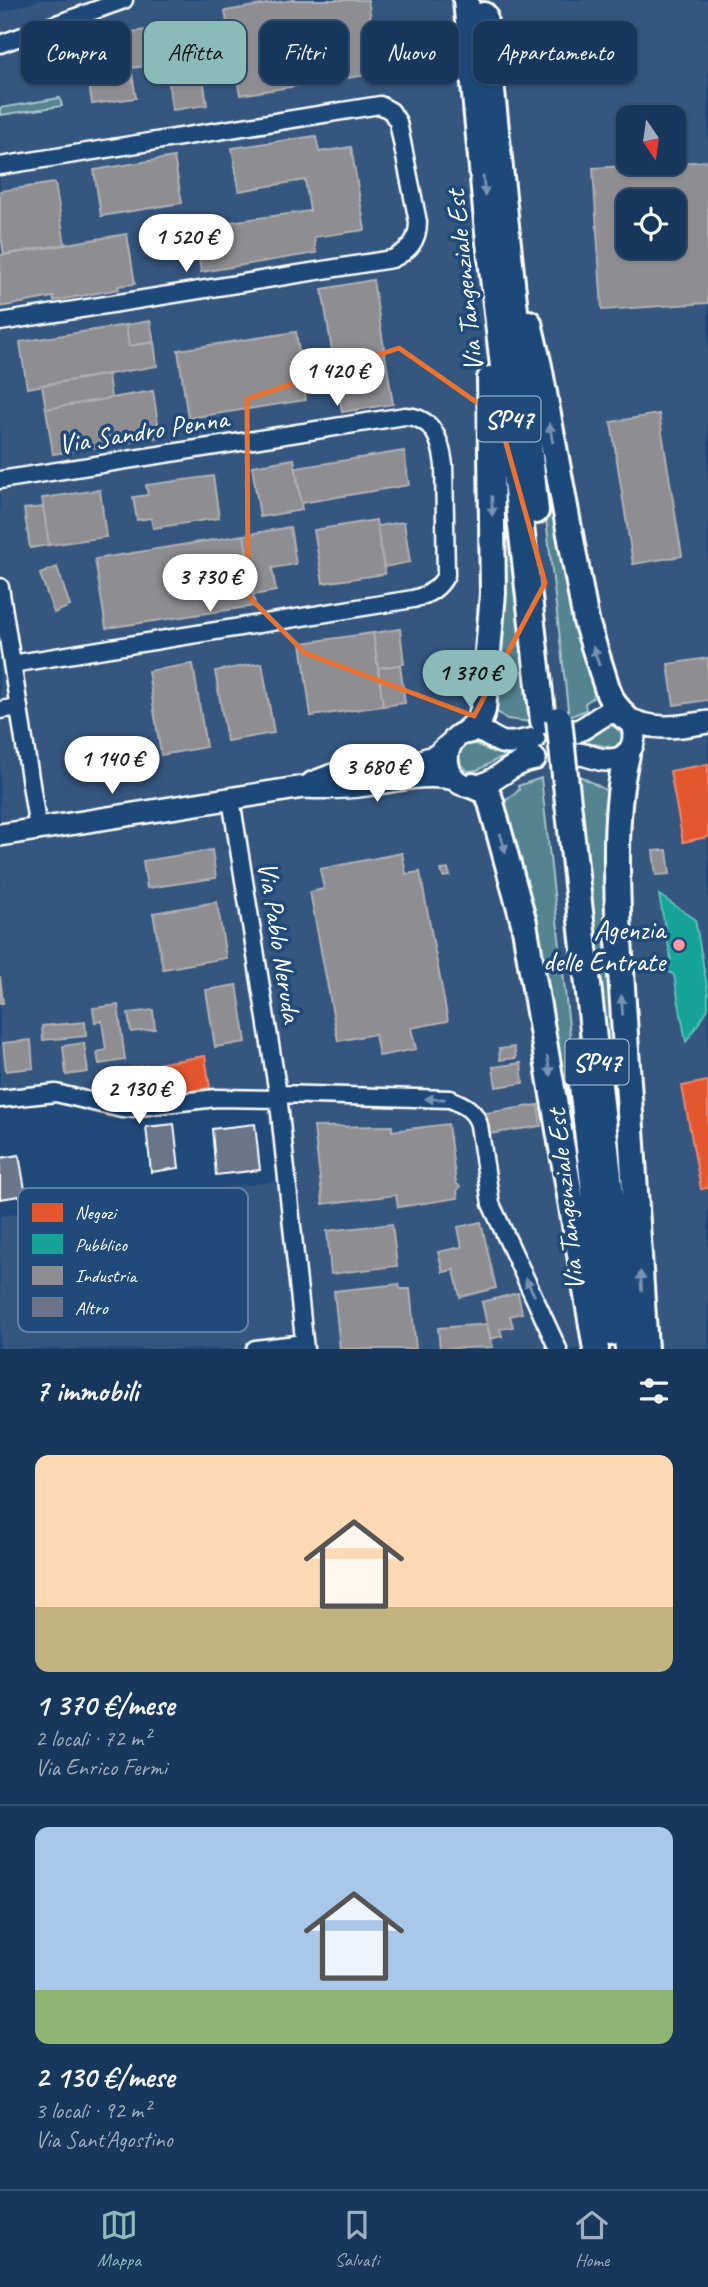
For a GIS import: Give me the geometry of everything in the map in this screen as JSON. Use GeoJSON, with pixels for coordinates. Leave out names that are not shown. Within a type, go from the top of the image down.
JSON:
{"type":"FeatureCollection","features":[{"type":"Feature","properties":{"kind":"main road","name":"Via Tangenziale Est"},"geometry":{"type":"LineString","coordinates":[[466,0],[486,117]]}},
{"type":"Feature","properties":{"kind":"main road","name":"Via Tangenziale Est"},"geometry":{"type":"LineString","coordinates":[[483,0],[486,117],[497,235],[554,747],[628,1349]]}},
{"type":"Feature","properties":{"kind":"main road"},"geometry":{"type":"LineString","coordinates":[[497,235],[539,366],[586,621],[614,704],[625,717]]}},
{"type":"Feature","properties":{"kind":"main road"},"geometry":{"type":"LineString","coordinates":[[460,736],[479,722],[483,710],[492,614],[497,235]]}},
{"type":"Feature","properties":{"kind":"main road","name":"Via Tangenziale Est"},"geometry":{"type":"LineString","coordinates":[[554,747],[612,1349]]}},
{"type":"Feature","properties":{"kind":"main road"},"geometry":{"type":"LineString","coordinates":[[629,752],[620,790],[617,881],[645,1349]]}},
{"type":"Feature","properties":{"kind":"main road"},"geometry":{"type":"LineString","coordinates":[[464,783],[485,791],[490,799],[524,923],[596,1349]]}},
{"type":"Feature","properties":{"kind":"street"},"geometry":{"type":"LineString","coordinates":[[0,44],[124,0]]}},
{"type":"Feature","properties":{"kind":"street"},"geometry":{"type":"LineString","coordinates":[[0,166],[380,105],[391,111],[398,122],[418,222],[418,233],[408,249],[392,259],[0,322]]}},
{"type":"Feature","properties":{"kind":"street","name":"Via Sandro Penna"},"geometry":{"type":"LineString","coordinates":[[0,481],[405,416],[416,416],[425,421],[433,429],[442,450],[446,575],[439,587],[431,592],[413,599],[12,664]]}},
{"type":"Feature","properties":{"kind":"street"},"geometry":{"type":"LineString","coordinates":[[0,587],[38,829]]}},
{"type":"Feature","properties":{"kind":"street"},"geometry":{"type":"LineString","coordinates":[[0,710],[19,707]]}},
{"type":"Feature","properties":{"kind":"street"},"geometry":{"type":"LineString","coordinates":[[0,835],[304,787],[341,788],[427,776],[442,776],[464,783],[486,783],[517,763],[554,747],[607,713],[614,713],[643,726],[669,728],[708,722]]}},
{"type":"Feature","properties":{"kind":"street"},"geometry":{"type":"LineString","coordinates":[[625,717],[633,726],[634,732],[629,752]]}},
{"type":"Feature","properties":{"kind":"street"},"geometry":{"type":"LineString","coordinates":[[304,787],[338,773],[421,761],[436,756],[460,736],[483,731],[503,742],[554,747],[608,761],[669,728]]}},
{"type":"Feature","properties":{"kind":"street"},"geometry":{"type":"LineString","coordinates":[[460,736],[448,748],[447,762],[464,783]]}},
{"type":"Feature","properties":{"kind":"street","name":"Via Pablo Neruda"},"geometry":{"type":"LineString","coordinates":[[231,799],[278,1097],[304,1346]]}},
{"type":"Feature","properties":{"kind":"street"},"geometry":{"type":"LineString","coordinates":[[0,1099],[56,1093],[122,1109],[216,1098],[450,1099],[469,1108],[477,1119],[494,1211],[558,1349]]}},
{"type":"Feature","properties":{"kind":"street"},"geometry":{"type":"LineString","coordinates":[[255,1349],[304,1346]]}},
{"type":"Feature","properties":{"kind":"highlighted area"},"geometry":{"type":"Polygon","coordinates":[[[399,348],[499,418],[545,583],[474,716],[305,653],[248,596],[247,399],[399,348]]]}},
{"type":"Feature","properties":{"kind":"shaded area"},"geometry":{"type":"Polygon","coordinates":[[[40,0],[708,0],[708,1349],[0,1349],[0,1216],[18,1214],[18,1332],[248,1332],[248,1188],[222,1188],[277,1181],[267,1112],[261,1104],[176,1109],[130,1116],[126,1120],[107,1119],[58,1102],[0,1107],[0,13],[40,0]]]}},
{"type":"Feature","properties":{"kind":"green space"},"geometry":{"type":"Polygon","coordinates":[[[60,98],[62,106],[0,115],[0,108],[60,98]]]}},
{"type":"Feature","properties":{"kind":"green space"},"geometry":{"type":"Polygon","coordinates":[[[494,386],[532,722],[507,719],[492,708],[494,386]]]}},
{"type":"Feature","properties":{"kind":"green space"},"geometry":{"type":"Polygon","coordinates":[[[531,390],[603,691],[585,703],[586,710],[569,717],[531,390]]]}},
{"type":"Feature","properties":{"kind":"green space"},"geometry":{"type":"Polygon","coordinates":[[[610,725],[618,728],[622,736],[615,748],[594,744],[568,745],[588,740],[610,725]]]}},
{"type":"Feature","properties":{"kind":"green space"},"geometry":{"type":"Polygon","coordinates":[[[473,743],[494,753],[519,753],[496,760],[478,770],[468,771],[461,765],[459,755],[464,746],[473,743]]]}},
{"type":"Feature","properties":{"kind":"green space"},"geometry":{"type":"Polygon","coordinates":[[[576,774],[615,795],[636,1327],[576,774]]]}},
{"type":"Feature","properties":{"kind":"green space"},"geometry":{"type":"Polygon","coordinates":[[[541,778],[603,1328],[500,805],[519,790],[518,786],[541,778]]]}},
{"type":"Feature","properties":{"kind":"building: Negozi"},"geometry":{"type":"Polygon","coordinates":[[[708,764],[708,837],[683,842],[670,771],[708,764]]]}},
{"type":"Feature","properties":{"kind":"building: Negozi"},"geometry":{"type":"Polygon","coordinates":[[[205,1056],[210,1088],[126,1101],[117,1098],[113,1071],[205,1056]]]}},
{"type":"Feature","properties":{"kind":"building: Negozi"},"geometry":{"type":"Polygon","coordinates":[[[708,1081],[708,1188],[701,1189],[682,1086],[708,1081]]]}},
{"type":"Feature","properties":{"kind":"building: Pubblico"},"geometry":{"type":"Polygon","coordinates":[[[659,895],[695,919],[708,992],[708,1009],[686,1042],[674,975],[665,969],[671,959],[659,895]]]}},
{"type":"Feature","properties":{"kind":"building: Industria"},"geometry":{"type":"Polygon","coordinates":[[[292,0],[368,0],[371,21],[362,21],[362,76],[348,78],[348,21],[260,21],[260,84],[310,84],[240,95],[238,84],[246,84],[246,21],[227,21],[225,11],[292,0]]]}},
{"type":"Feature","properties":{"kind":"building: Industria"},"geometry":{"type":"Polygon","coordinates":[[[144,30],[144,66],[131,68],[136,98],[92,104],[89,84],[130,84],[130,32],[144,30]]]}},
{"type":"Feature","properties":{"kind":"building: Industria"},"geometry":{"type":"Polygon","coordinates":[[[169,84],[204,84],[207,105],[172,110],[169,84]]]}},
{"type":"Feature","properties":{"kind":"building: Industria"},"geometry":{"type":"Polygon","coordinates":[[[316,136],[319,152],[351,147],[365,230],[314,237],[316,253],[201,272],[194,227],[310,211],[305,180],[239,191],[232,148],[316,136]]]}},
{"type":"Feature","properties":{"kind":"building: Industria"},"geometry":{"type":"Polygon","coordinates":[[[174,157],[182,203],[101,216],[94,170],[174,157]]]}},
{"type":"Feature","properties":{"kind":"building: Industria"},"geometry":{"type":"Polygon","coordinates":[[[708,161],[708,303],[602,310],[593,168],[616,167],[616,175],[686,175],[686,162],[708,161]]]}},
{"type":"Feature","properties":{"kind":"building: Industria"},"geometry":{"type":"Polygon","coordinates":[[[55,183],[65,245],[4,255],[0,230],[0,191],[55,183]]]}},
{"type":"Feature","properties":{"kind":"building: Industria"},"geometry":{"type":"Polygon","coordinates":[[[127,234],[135,284],[54,301],[53,297],[0,307],[0,255],[127,234]]]}},
{"type":"Feature","properties":{"kind":"building: Industria"},"geometry":{"type":"Polygon","coordinates":[[[373,280],[393,404],[342,412],[322,289],[373,280]]]}},
{"type":"Feature","properties":{"kind":"building: Industria"},"geometry":{"type":"Polygon","coordinates":[[[150,321],[154,342],[129,346],[126,325],[150,321]]]}},
{"type":"Feature","properties":{"kind":"building: Industria"},"geometry":{"type":"Polygon","coordinates":[[[126,325],[129,346],[154,342],[157,366],[27,388],[20,342],[126,325]]]}},
{"type":"Feature","properties":{"kind":"building: Industria"},"geometry":{"type":"Polygon","coordinates":[[[296,332],[306,400],[188,418],[178,350],[296,332]]]}},
{"type":"Feature","properties":{"kind":"building: Industria"},"geometry":{"type":"Polygon","coordinates":[[[108,374],[111,398],[46,409],[42,385],[108,374]]]}},
{"type":"Feature","properties":{"kind":"building: Industria"},"geometry":{"type":"Polygon","coordinates":[[[153,391],[160,437],[53,454],[46,409],[153,391]]]}},
{"type":"Feature","properties":{"kind":"building: Industria"},"geometry":{"type":"Polygon","coordinates":[[[659,414],[682,556],[633,564],[611,422],[659,414]]]}},
{"type":"Feature","properties":{"kind":"building: Industria"},"geometry":{"type":"Polygon","coordinates":[[[404,451],[409,485],[301,503],[296,468],[404,451]]]}},
{"type":"Feature","properties":{"kind":"building: Industria"},"geometry":{"type":"Polygon","coordinates":[[[294,459],[302,510],[260,517],[252,466],[294,459]]]}},
{"type":"Feature","properties":{"kind":"building: Industria"},"geometry":{"type":"Polygon","coordinates":[[[213,476],[219,518],[153,528],[151,518],[137,520],[133,497],[148,495],[146,485],[213,476]]]}},
{"type":"Feature","properties":{"kind":"building: Industria"},"geometry":{"type":"Polygon","coordinates":[[[100,490],[106,537],[49,545],[42,498],[100,490]]]}},
{"type":"Feature","properties":{"kind":"building: Industria"},"geometry":{"type":"Polygon","coordinates":[[[43,507],[49,545],[30,548],[24,509],[43,507]]]}},
{"type":"Feature","properties":{"kind":"building: Industria"},"geometry":{"type":"Polygon","coordinates":[[[376,520],[385,574],[323,583],[314,530],[376,520]]]}},
{"type":"Feature","properties":{"kind":"building: Industria"},"geometry":{"type":"Polygon","coordinates":[[[404,522],[410,562],[384,567],[377,526],[404,522]]]}},
{"type":"Feature","properties":{"kind":"building: Industria"},"geometry":{"type":"Polygon","coordinates":[[[290,527],[296,564],[272,568],[276,591],[253,595],[244,535],[290,527]]]}},
{"type":"Feature","properties":{"kind":"building: Industria"},"geometry":{"type":"Polygon","coordinates":[[[244,535],[255,606],[106,628],[95,559],[244,535]]]}},
{"type":"Feature","properties":{"kind":"building: Industria"},"geometry":{"type":"Polygon","coordinates":[[[57,567],[70,606],[54,613],[40,574],[57,567]]]}},
{"type":"Feature","properties":{"kind":"building: Industria"},"geometry":{"type":"Polygon","coordinates":[[[400,629],[404,664],[378,668],[373,633],[400,629]]]}},
{"type":"Feature","properties":{"kind":"building: Industria"},"geometry":{"type":"Polygon","coordinates":[[[373,633],[383,706],[311,716],[301,643],[373,633]]]}},
{"type":"Feature","properties":{"kind":"building: Industria"},"geometry":{"type":"Polygon","coordinates":[[[708,658],[708,700],[674,705],[668,664],[708,658]]]}},
{"type":"Feature","properties":{"kind":"building: Industria"},"geometry":{"type":"Polygon","coordinates":[[[262,663],[274,733],[227,741],[215,671],[262,663]]]}},
{"type":"Feature","properties":{"kind":"building: Industria"},"geometry":{"type":"Polygon","coordinates":[[[193,664],[206,747],[161,755],[148,671],[193,664]]]}},
{"type":"Feature","properties":{"kind":"building: Industria"},"geometry":{"type":"Polygon","coordinates":[[[400,665],[405,703],[383,706],[378,668],[400,665]]]}},
{"type":"Feature","properties":{"kind":"building: Industria"},"geometry":{"type":"Polygon","coordinates":[[[212,850],[216,878],[147,888],[143,861],[212,850]]]}},
{"type":"Feature","properties":{"kind":"building: Industria"},"geometry":{"type":"Polygon","coordinates":[[[667,850],[670,874],[656,875],[653,851],[667,850]]]}},
{"type":"Feature","properties":{"kind":"building: Industria"},"geometry":{"type":"Polygon","coordinates":[[[402,853],[406,874],[420,872],[448,1021],[411,1028],[416,1049],[379,1056],[375,1034],[338,1041],[310,892],[324,889],[320,869],[402,853]]]}},
{"type":"Feature","properties":{"kind":"building: Industria"},"geometry":{"type":"Polygon","coordinates":[[[448,869],[450,876],[443,877],[441,870],[448,869]]]}},
{"type":"Feature","properties":{"kind":"building: Industria"},"geometry":{"type":"Polygon","coordinates":[[[217,902],[226,958],[163,969],[153,913],[217,902]]]}},
{"type":"Feature","properties":{"kind":"building: Industria"},"geometry":{"type":"Polygon","coordinates":[[[0,976],[3,1003],[0,1003],[0,976]]]}},
{"type":"Feature","properties":{"kind":"building: Industria"},"geometry":{"type":"Polygon","coordinates":[[[237,985],[246,1042],[215,1047],[206,990],[237,985]]]}},
{"type":"Feature","properties":{"kind":"building: Industria"},"geometry":{"type":"Polygon","coordinates":[[[118,1005],[125,1060],[99,1064],[97,1052],[106,1050],[102,1021],[95,1022],[93,1008],[118,1005]]]}},
{"type":"Feature","properties":{"kind":"building: Industria"},"geometry":{"type":"Polygon","coordinates":[[[153,1010],[155,1029],[131,1032],[128,1013],[153,1010]]]}},
{"type":"Feature","properties":{"kind":"building: Industria"},"geometry":{"type":"Polygon","coordinates":[[[85,1022],[86,1036],[43,1040],[42,1026],[85,1022]]]}},
{"type":"Feature","properties":{"kind":"building: Industria"},"geometry":{"type":"Polygon","coordinates":[[[31,1040],[33,1068],[6,1071],[3,1043],[31,1040]]]}},
{"type":"Feature","properties":{"kind":"building: Industria"},"geometry":{"type":"Polygon","coordinates":[[[84,1043],[88,1072],[66,1075],[63,1046],[84,1043]]]}},
{"type":"Feature","properties":{"kind":"building: Industria"},"geometry":{"type":"Polygon","coordinates":[[[514,1047],[516,1058],[500,1060],[499,1049],[514,1047]]]}},
{"type":"Feature","properties":{"kind":"building: Industria"},"geometry":{"type":"Polygon","coordinates":[[[521,1063],[523,1083],[496,1087],[493,1067],[521,1063]]]}},
{"type":"Feature","properties":{"kind":"building: Industria"},"geometry":{"type":"Polygon","coordinates":[[[538,1105],[541,1126],[489,1134],[486,1113],[538,1105]]]}},
{"type":"Feature","properties":{"kind":"building: Industria"},"geometry":{"type":"Polygon","coordinates":[[[448,1124],[456,1183],[460,1187],[457,1191],[458,1198],[398,1207],[396,1195],[323,1204],[314,1127],[392,1126],[392,1131],[448,1124]]]}},
{"type":"Feature","properties":{"kind":"building: Industria"},"geometry":{"type":"Polygon","coordinates":[[[481,1222],[496,1288],[460,1297],[454,1270],[443,1272],[438,1252],[462,1247],[458,1227],[481,1222]]]}},
{"type":"Feature","properties":{"kind":"building: Industria"},"geometry":{"type":"Polygon","coordinates":[[[392,1224],[397,1266],[331,1274],[327,1231],[392,1224]]]}},
{"type":"Feature","properties":{"kind":"building: Industria"},"geometry":{"type":"Polygon","coordinates":[[[399,1284],[400,1289],[410,1289],[416,1349],[340,1349],[334,1291],[399,1284]]]}},
{"type":"Feature","properties":{"kind":"building: Industria"},"geometry":{"type":"Polygon","coordinates":[[[518,1293],[522,1313],[510,1316],[513,1327],[500,1329],[502,1336],[490,1339],[482,1302],[518,1293]]]}},
{"type":"Feature","properties":{"kind":"building: Industria"},"geometry":{"type":"Polygon","coordinates":[[[487,1324],[493,1347],[440,1349],[438,1328],[487,1324]]]}},
{"type":"Feature","properties":{"kind":"building: Altro"},"geometry":{"type":"Polygon","coordinates":[[[174,1124],[179,1168],[151,1172],[146,1127],[174,1124]]]}},
{"type":"Feature","properties":{"kind":"building: Altro"},"geometry":{"type":"Polygon","coordinates":[[[255,1124],[260,1170],[216,1175],[212,1129],[255,1124]]]}},
{"type":"Feature","properties":{"kind":"building: Altro"},"geometry":{"type":"Polygon","coordinates":[[[19,1155],[25,1188],[18,1188],[18,1196],[0,1199],[0,1158],[19,1155]]]}},
{"type":"Feature","properties":{"kind":"place","name":"Agenzia delle Entrate"},"geometry":{"type":"Point","coordinates":[679,945]}}]}
